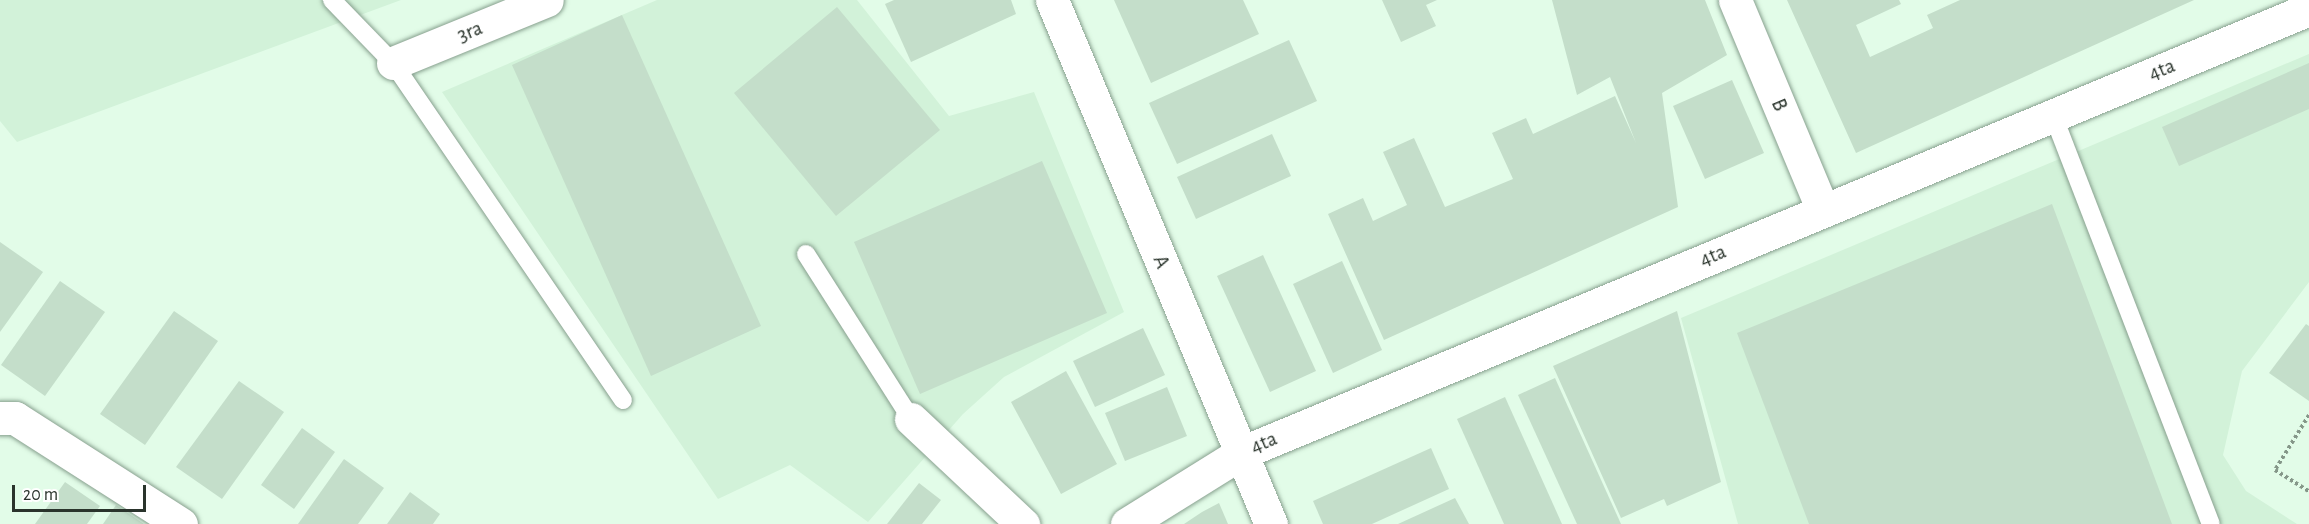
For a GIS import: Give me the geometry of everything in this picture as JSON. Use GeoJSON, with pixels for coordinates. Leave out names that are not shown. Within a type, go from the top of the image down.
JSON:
{"type":"FeatureCollection","features":[{"type":"Feature","properties":{"kind":"street","name":"3ra"},"geometry":{"type":"LineString","coordinates":[[393,63],[547,0]]}},
{"type":"Feature","properties":{"kind":"street","name":"A"},"geometry":{"type":"LineString","coordinates":[[1052,0],[1271,524]]}},
{"type":"Feature","properties":{"kind":"street","name":"B"},"geometry":{"type":"LineString","coordinates":[[1735,0],[1823,210]]}},
{"type":"Feature","properties":{"kind":"street","name":"4ta"},"geometry":{"type":"LineString","coordinates":[[1127,524],[1241,453],[2309,9]]}},
{"type":"Feature","properties":{"kind":"street"},"geometry":{"type":"LineString","coordinates":[[0,418],[15,418],[181,524]]}},
{"type":"Feature","properties":{"kind":"street"},"geometry":{"type":"LineString","coordinates":[[911,419],[1023,524]]}},
{"type":"Feature","properties":{"kind":"lane"},"geometry":{"type":"LineString","coordinates":[[332,0],[393,63],[623,400]]}},
{"type":"Feature","properties":{"kind":"lane"},"geometry":{"type":"LineString","coordinates":[[2053,115],[2211,524]]}},
{"type":"Feature","properties":{"kind":"lane"},"geometry":{"type":"LineString","coordinates":[[806,254],[911,419]]}},
{"type":"Feature","properties":{"kind":"path"},"geometry":{"type":"LineString","coordinates":[[2309,415],[2275,470],[2309,491]]}},
{"type":"Feature","properties":{"kind":"shaded area"},"geometry":{"type":"Polygon","coordinates":[[[0,0],[401,0],[17,142],[0,121],[0,0]]]}},
{"type":"Feature","properties":{"kind":"shaded area"},"geometry":{"type":"Polygon","coordinates":[[[657,0],[857,0],[949,116],[1034,92],[1124,312],[1004,377],[963,414],[868,522],[790,465],[718,499],[442,92],[657,0]]]}},
{"type":"Feature","properties":{"kind":"shaded area"},"geometry":{"type":"Polygon","coordinates":[[[2309,54],[2309,282],[2242,371],[2223,455],[2246,491],[2297,524],[1738,524],[1681,318],[2309,54]]]}},
{"type":"Feature","properties":{"kind":"building"},"geometry":{"type":"Polygon","coordinates":[[[894,0],[1011,0],[1016,14],[911,62],[885,4],[894,0]]]}},
{"type":"Feature","properties":{"kind":"building"},"geometry":{"type":"Polygon","coordinates":[[[1114,0],[1243,0],[1259,34],[1151,83],[1114,0]]]}},
{"type":"Feature","properties":{"kind":"building"},"geometry":{"type":"Polygon","coordinates":[[[1382,0],[1437,0],[1426,5],[1436,26],[1401,42],[1382,0]]]}},
{"type":"Feature","properties":{"kind":"building"},"geometry":{"type":"Polygon","coordinates":[[[1552,0],[1705,0],[1727,55],[1662,93],[1678,207],[1384,340],[1328,214],[1363,198],[1373,221],[1407,205],[1383,152],[1414,138],[1445,207],[1513,179],[1492,133],[1526,118],[1533,134],[1615,96],[1636,143],[1610,77],[1577,95],[1552,0]]]}},
{"type":"Feature","properties":{"kind":"building"},"geometry":{"type":"Polygon","coordinates":[[[1787,0],[1899,0],[1901,4],[1856,25],[1870,57],[1933,28],[1927,15],[1960,0],[2194,0],[1856,153],[1787,0]]]}},
{"type":"Feature","properties":{"kind":"building"},"geometry":{"type":"Polygon","coordinates":[[[837,7],[940,130],[836,216],[734,93],[837,7]]]}},
{"type":"Feature","properties":{"kind":"building"},"geometry":{"type":"Polygon","coordinates":[[[622,15],[761,326],[651,376],[512,65],[622,15]]]}},
{"type":"Feature","properties":{"kind":"building"},"geometry":{"type":"Polygon","coordinates":[[[1289,40],[1317,101],[1177,164],[1149,103],[1289,40]]]}},
{"type":"Feature","properties":{"kind":"building"},"geometry":{"type":"Polygon","coordinates":[[[2309,63],[2309,109],[2179,166],[2162,127],[2309,63]]]}},
{"type":"Feature","properties":{"kind":"building"},"geometry":{"type":"Polygon","coordinates":[[[1732,80],[1764,153],[1705,179],[1673,106],[1732,80]]]}},
{"type":"Feature","properties":{"kind":"building"},"geometry":{"type":"Polygon","coordinates":[[[1272,134],[1291,176],[1196,219],[1177,177],[1272,134]]]}},
{"type":"Feature","properties":{"kind":"building"},"geometry":{"type":"Polygon","coordinates":[[[1042,161],[1107,313],[920,394],[854,242],[1042,161]]]}},
{"type":"Feature","properties":{"kind":"building"},"geometry":{"type":"Polygon","coordinates":[[[2052,204],[2172,524],[1809,524],[1737,333],[2052,204]]]}},
{"type":"Feature","properties":{"kind":"building"},"geometry":{"type":"Polygon","coordinates":[[[0,242],[43,272],[0,332],[0,242]]]}},
{"type":"Feature","properties":{"kind":"building"},"geometry":{"type":"Polygon","coordinates":[[[1263,255],[1316,371],[1270,392],[1217,276],[1263,255]]]}},
{"type":"Feature","properties":{"kind":"building"},"geometry":{"type":"Polygon","coordinates":[[[1342,261],[1382,350],[1333,373],[1293,284],[1342,261]]]}},
{"type":"Feature","properties":{"kind":"building"},"geometry":{"type":"Polygon","coordinates":[[[60,281],[105,312],[45,396],[1,365],[60,281]]]}},
{"type":"Feature","properties":{"kind":"building"},"geometry":{"type":"Polygon","coordinates":[[[174,311],[218,341],[145,445],[100,414],[174,311]]]}},
{"type":"Feature","properties":{"kind":"building"},"geometry":{"type":"Polygon","coordinates":[[[1677,311],[1721,482],[1667,506],[1664,499],[1621,518],[1553,366],[1677,311]]]}},
{"type":"Feature","properties":{"kind":"building"},"geometry":{"type":"Polygon","coordinates":[[[2306,324],[2309,326],[2309,401],[2269,373],[2306,324]]]}},
{"type":"Feature","properties":{"kind":"building"},"geometry":{"type":"Polygon","coordinates":[[[1143,328],[1165,375],[1095,407],[1073,361],[1143,328]]]}},
{"type":"Feature","properties":{"kind":"building"},"geometry":{"type":"Polygon","coordinates":[[[1066,371],[1117,464],[1061,494],[1011,402],[1066,371]]]}},
{"type":"Feature","properties":{"kind":"building"},"geometry":{"type":"Polygon","coordinates":[[[1555,378],[1621,524],[1577,524],[1518,395],[1555,378]]]}},
{"type":"Feature","properties":{"kind":"building"},"geometry":{"type":"Polygon","coordinates":[[[239,381],[284,412],[222,499],[176,467],[239,381]]]}},
{"type":"Feature","properties":{"kind":"building"},"geometry":{"type":"Polygon","coordinates":[[[1167,387],[1187,436],[1125,461],[1105,413],[1167,387]]]}},
{"type":"Feature","properties":{"kind":"building"},"geometry":{"type":"Polygon","coordinates":[[[1505,397],[1562,524],[1504,524],[1457,419],[1505,397]]]}},
{"type":"Feature","properties":{"kind":"building"},"geometry":{"type":"Polygon","coordinates":[[[302,428],[335,452],[294,509],[261,485],[302,428]]]}},
{"type":"Feature","properties":{"kind":"building"},"geometry":{"type":"Polygon","coordinates":[[[1431,448],[1449,489],[1372,524],[1323,524],[1313,501],[1431,448]]]}},
{"type":"Feature","properties":{"kind":"building"},"geometry":{"type":"Polygon","coordinates":[[[344,459],[384,488],[358,524],[298,524],[344,459]]]}},
{"type":"Feature","properties":{"kind":"building"},"geometry":{"type":"Polygon","coordinates":[[[65,482],[100,506],[87,524],[35,524],[65,482]]]}},
{"type":"Feature","properties":{"kind":"building"},"geometry":{"type":"Polygon","coordinates":[[[919,483],[941,500],[922,524],[887,524],[919,483]]]}},
{"type":"Feature","properties":{"kind":"building"},"geometry":{"type":"Polygon","coordinates":[[[410,492],[440,514],[433,524],[387,524],[410,492]]]}},
{"type":"Feature","properties":{"kind":"building"},"geometry":{"type":"Polygon","coordinates":[[[1455,498],[1469,524],[1398,524],[1455,498]]]}},
{"type":"Feature","properties":{"kind":"building"},"geometry":{"type":"Polygon","coordinates":[[[1219,503],[1228,524],[1184,524],[1202,512],[1219,503]]]}},
{"type":"Feature","properties":{"kind":"building"},"geometry":{"type":"Polygon","coordinates":[[[116,505],[144,524],[103,524],[116,505]]]}}]}
